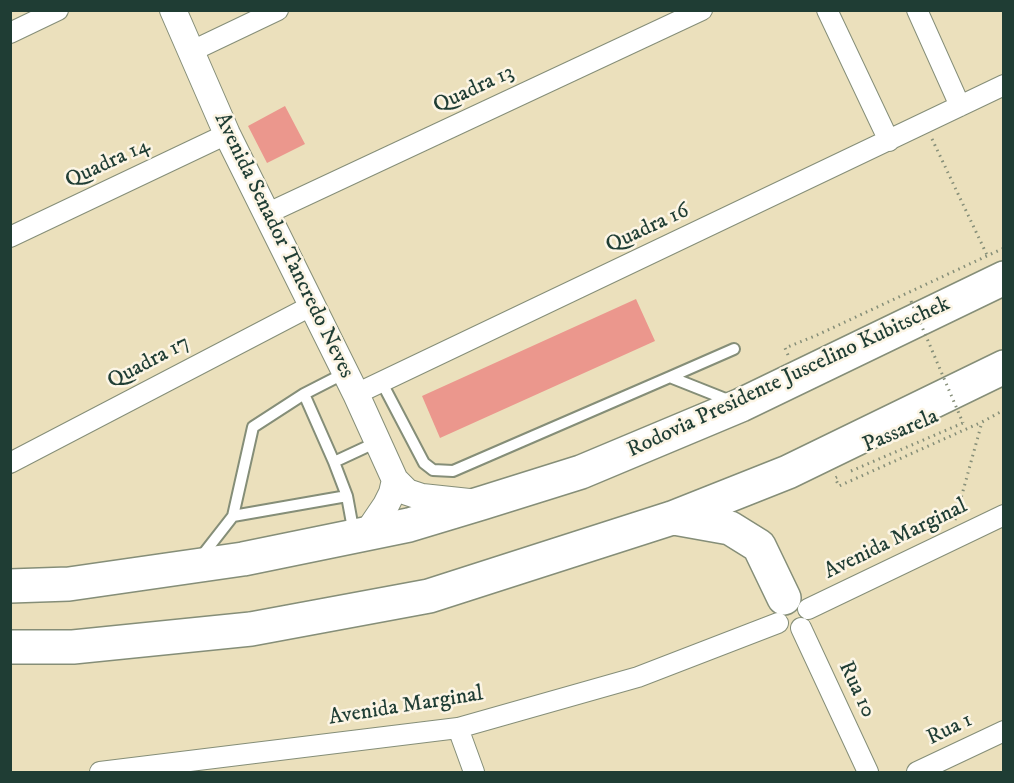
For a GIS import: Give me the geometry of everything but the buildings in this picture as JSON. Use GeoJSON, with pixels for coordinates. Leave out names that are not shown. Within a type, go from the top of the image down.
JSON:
{"type":"FeatureCollection","features":[{"type":"Feature","properties":{"kind":"highway","name":"Rodovia Presidente Juscelino Kubitschek"},"geometry":{"type":"LineString","coordinates":[[10,586],[69,584],[243,560],[409,525],[581,472],[741,405],[995,267]]}},
{"type":"Feature","properties":{"kind":"highway"},"geometry":{"type":"LineString","coordinates":[[10,647],[73,647],[251,629],[429,596],[672,518],[788,472],[1004,367]]}},
{"type":"Feature","properties":{"kind":"highway"},"geometry":{"type":"LineString","coordinates":[[672,518],[730,528],[759,546],[790,610]]}},
{"type":"Feature","properties":{"kind":"street"},"geometry":{"type":"LineString","coordinates":[[10,33],[58,10]]}},
{"type":"Feature","properties":{"kind":"street","name":"Avenida Senador Tancredo Neves"},"geometry":{"type":"LineString","coordinates":[[173,10],[227,134],[350,383],[395,480]]}},
{"type":"Feature","properties":{"kind":"street"},"geometry":{"type":"LineString","coordinates":[[192,51],[278,10]]}},
{"type":"Feature","properties":{"kind":"street","name":"Quadra 13"},"geometry":{"type":"LineString","coordinates":[[266,214],[702,10]]}},
{"type":"Feature","properties":{"kind":"street"},"geometry":{"type":"LineString","coordinates":[[827,10],[889,141]]}},
{"type":"Feature","properties":{"kind":"street"},"geometry":{"type":"LineString","coordinates":[[917,10],[960,106]]}},
{"type":"Feature","properties":{"kind":"street","name":"Quadra 16"},"geometry":{"type":"LineString","coordinates":[[350,383],[381,381],[1004,85]]}},
{"type":"Feature","properties":{"kind":"street","name":"Quadra 14"},"geometry":{"type":"LineString","coordinates":[[10,237],[227,134]]}},
{"type":"Feature","properties":{"kind":"street","name":"Quadra 17"},"geometry":{"type":"LineString","coordinates":[[10,463],[311,306]]}},
{"type":"Feature","properties":{"kind":"street"},"geometry":{"type":"LineString","coordinates":[[361,534],[389,499],[395,480],[407,492],[422,497],[482,503]]}},
{"type":"Feature","properties":{"kind":"street","name":"Avenida Marginal"},"geometry":{"type":"LineString","coordinates":[[100,772],[458,728],[638,677],[948,542],[1004,515]]}},
{"type":"Feature","properties":{"kind":"street","name":"Rua 10"},"geometry":{"type":"LineString","coordinates":[[790,610],[786,630],[801,628],[868,772]]}},
{"type":"Feature","properties":{"kind":"street"},"geometry":{"type":"LineString","coordinates":[[458,728],[474,772]]}},
{"type":"Feature","properties":{"kind":"street","name":"Rua 1"},"geometry":{"type":"LineString","coordinates":[[917,772],[1004,731]]}},
{"type":"Feature","properties":{"kind":"lane"},"geometry":{"type":"LineString","coordinates":[[381,381],[423,463],[433,470],[453,471],[734,349]]}},
{"type":"Feature","properties":{"kind":"lane"},"geometry":{"type":"LineString","coordinates":[[670,376],[741,405]]}},
{"type":"Feature","properties":{"kind":"lane"},"geometry":{"type":"LineString","coordinates":[[193,567],[233,516],[253,427],[304,394],[350,383]]}},
{"type":"Feature","properties":{"kind":"lane"},"geometry":{"type":"LineString","coordinates":[[304,394],[334,462],[361,534]]}},
{"type":"Feature","properties":{"kind":"lane"},"geometry":{"type":"LineString","coordinates":[[334,462],[378,442]]}},
{"type":"Feature","properties":{"kind":"lane"},"geometry":{"type":"LineString","coordinates":[[233,516],[347,496]]}},
{"type":"Feature","properties":{"kind":"path"},"geometry":{"type":"LineString","coordinates":[[925,123],[995,267]]}},
{"type":"Feature","properties":{"kind":"path"},"geometry":{"type":"LineString","coordinates":[[815,336],[995,267],[1004,248]]}},
{"type":"Feature","properties":{"kind":"path","name":"Passarela"},"geometry":{"type":"LineString","coordinates":[[911,301],[963,423],[835,478],[839,486],[982,422]]}},
{"type":"Feature","properties":{"kind":"path"},"geometry":{"type":"LineString","coordinates":[[948,542],[982,422],[1004,410]]}}]}
